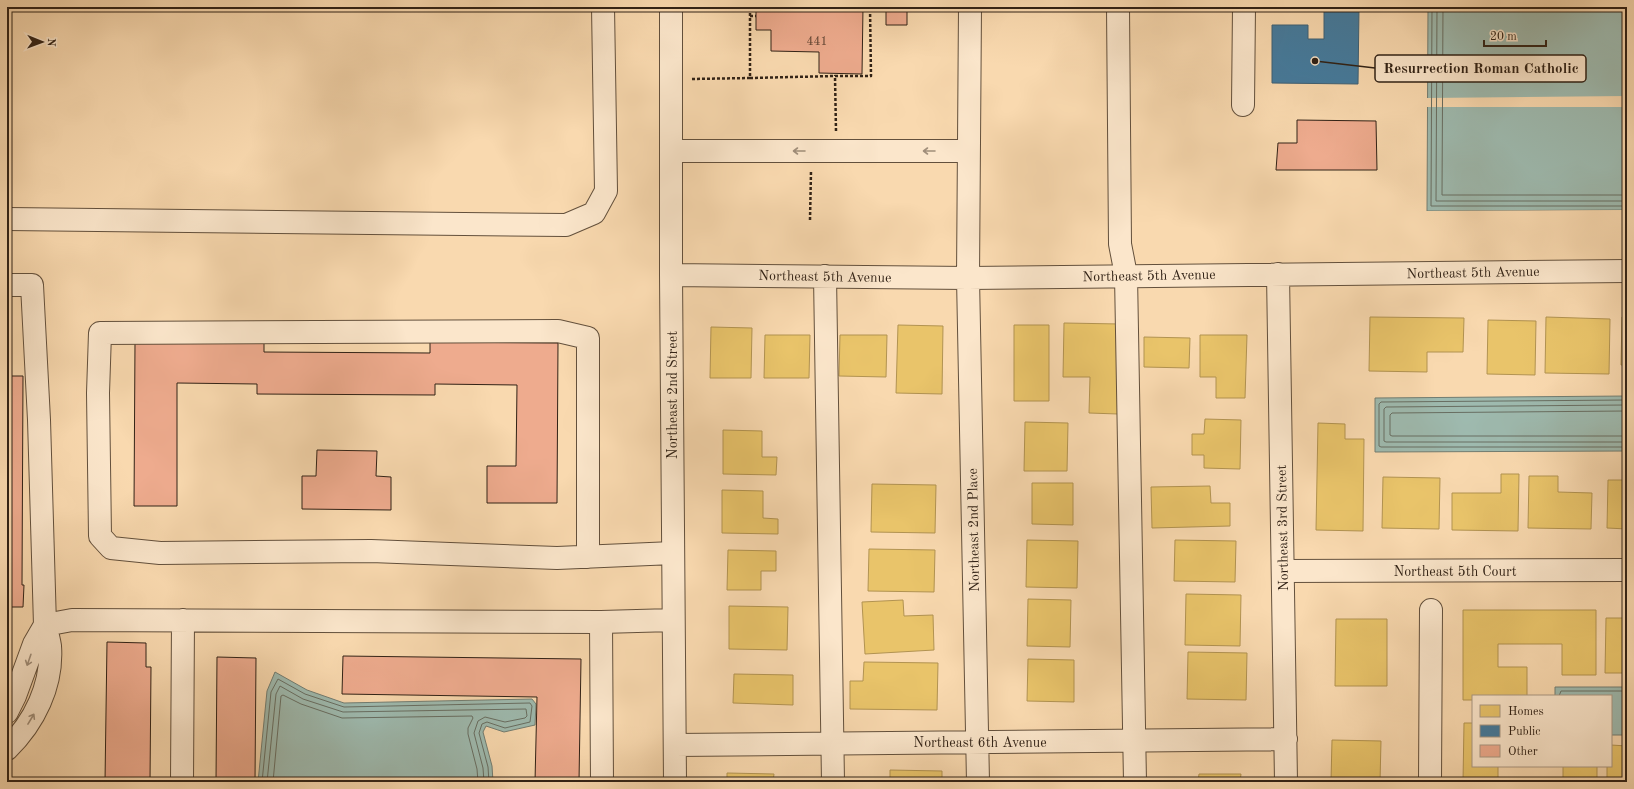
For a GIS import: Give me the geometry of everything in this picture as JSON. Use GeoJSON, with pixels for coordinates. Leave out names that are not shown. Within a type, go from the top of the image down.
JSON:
{"type":"FeatureCollection","features":[{"type":"Feature","properties":{"kind":"street"},"geometry":{"type":"LineString","coordinates":[[7,219],[566,225],[594,213],[606,191],[603,7]]}},
{"type":"Feature","properties":{"kind":"street","name":"Northeast 2nd Street"},"geometry":{"type":"LineString","coordinates":[[671,7],[671,275],[675,782]]}},
{"type":"Feature","properties":{"kind":"street","name":"Northeast 2nd Place"},"geometry":{"type":"LineString","coordinates":[[970,7],[968,278],[978,782]]}},
{"type":"Feature","properties":{"kind":"street"},"geometry":{"type":"LineString","coordinates":[[1118,7],[1120,244],[1126,276],[1135,782]]}},
{"type":"Feature","properties":{"kind":"street"},"geometry":{"type":"LineString","coordinates":[[1243,105],[1244,7]]}},
{"type":"Feature","properties":{"kind":"street"},"geometry":{"type":"LineString","coordinates":[[671,151],[968,151]]}},
{"type":"Feature","properties":{"kind":"street","name":"Northeast 5th Avenue"},"geometry":{"type":"LineString","coordinates":[[671,275],[968,278],[1627,270]]}},
{"type":"Feature","properties":{"kind":"street","name":"Northeast 3rd Street"},"geometry":{"type":"LineString","coordinates":[[1278,274],[1286,782]]}},
{"type":"Feature","properties":{"kind":"street"},"geometry":{"type":"LineString","coordinates":[[825,276],[833,782]]}},
{"type":"Feature","properties":{"kind":"street"},"geometry":{"type":"LineString","coordinates":[[7,285],[32,285],[39,420],[45,625],[50,646],[50,666],[44,692],[33,718],[7,749]]}},
{"type":"Feature","properties":{"kind":"street"},"geometry":{"type":"LineString","coordinates":[[588,557],[588,338],[558,331],[100,333],[98,393],[100,536],[111,548],[160,553],[371,551],[557,558],[588,557],[673,553]]}},
{"type":"Feature","properties":{"kind":"street","name":"Northeast 5th Court"},"geometry":{"type":"LineString","coordinates":[[1283,571],[1627,570]]}},
{"type":"Feature","properties":{"kind":"street"},"geometry":{"type":"LineString","coordinates":[[1430,610],[1430,782]]}},
{"type":"Feature","properties":{"kind":"street"},"geometry":{"type":"LineString","coordinates":[[7,712],[15,696],[34,644],[45,625],[72,620],[601,622],[673,620]]}},
{"type":"Feature","properties":{"kind":"street"},"geometry":{"type":"LineString","coordinates":[[182,782],[183,620]]}},
{"type":"Feature","properties":{"kind":"street"},"geometry":{"type":"LineString","coordinates":[[601,622],[602,782]]}},
{"type":"Feature","properties":{"kind":"street","name":"Northeast 6th Avenue"},"geometry":{"type":"LineString","coordinates":[[674,745],[1286,739]]}},
{"type":"Feature","properties":{"kind":"path"},"geometry":{"type":"LineString","coordinates":[[750,7],[750,78]]}},
{"type":"Feature","properties":{"kind":"path"},"geometry":{"type":"LineString","coordinates":[[692,79],[870,76],[870,7]]}},
{"type":"Feature","properties":{"kind":"path"},"geometry":{"type":"LineString","coordinates":[[750,16],[756,16]]}},
{"type":"Feature","properties":{"kind":"path"},"geometry":{"type":"LineString","coordinates":[[835,76],[836,135]]}},
{"type":"Feature","properties":{"kind":"path"},"geometry":{"type":"LineString","coordinates":[[810,220],[811,151]]}},
{"type":"Feature","properties":{"kind":"water"},"geometry":{"type":"Polygon","coordinates":[[[1428,7],[1627,7],[1627,210],[1427,211],[1428,7]]]}},
{"type":"Feature","properties":{"kind":"water"},"geometry":{"type":"Polygon","coordinates":[[[1627,396],[1627,451],[1375,452],[1375,398],[1627,396]]]}},
{"type":"Feature","properties":{"kind":"water"},"geometry":{"type":"Polygon","coordinates":[[[275,672],[307,690],[344,703],[532,699],[536,704],[535,725],[504,732],[486,726],[483,732],[492,766],[493,782],[258,782],[267,691],[275,672]]]}},
{"type":"Feature","properties":{"kind":"water"},"geometry":{"type":"Polygon","coordinates":[[[1555,687],[1627,687],[1627,735],[1612,735],[1612,695],[1555,695],[1555,687]]]}},
{"type":"Feature","properties":{"kind":"pier"},"geometry":{"type":"Polygon","coordinates":[[[1627,96],[1627,107],[1427,107],[1427,98],[1627,96]]]}},
{"type":"Feature","properties":{"kind":"pier"},"geometry":{"type":"Polygon","coordinates":[[[1627,210],[1627,212],[1427,213],[1427,211],[1627,210]]]}},
{"type":"Feature","properties":{"kind":"building: Homes"},"geometry":{"type":"Polygon","coordinates":[[[1370,317],[1464,318],[1463,352],[1427,352],[1427,372],[1369,371],[1370,317]]]}},
{"type":"Feature","properties":{"kind":"building: Homes"},"geometry":{"type":"Polygon","coordinates":[[[1546,317],[1610,319],[1609,374],[1545,373],[1546,317]]]}},
{"type":"Feature","properties":{"kind":"building: Homes"},"geometry":{"type":"Polygon","coordinates":[[[1622,317],[1627,317],[1627,365],[1621,365],[1622,317]]]}},
{"type":"Feature","properties":{"kind":"building: Homes"},"geometry":{"type":"Polygon","coordinates":[[[1488,320],[1536,321],[1535,375],[1487,374],[1488,320]]]}},
{"type":"Feature","properties":{"kind":"building: Homes"},"geometry":{"type":"Polygon","coordinates":[[[1064,323],[1120,324],[1118,414],[1089,413],[1090,377],[1063,377],[1064,323]]]}},
{"type":"Feature","properties":{"kind":"building: Homes"},"geometry":{"type":"Polygon","coordinates":[[[898,325],[943,326],[942,394],[896,393],[898,325]]]}},
{"type":"Feature","properties":{"kind":"building: Homes"},"geometry":{"type":"Polygon","coordinates":[[[1014,325],[1049,325],[1049,401],[1014,401],[1014,325]]]}},
{"type":"Feature","properties":{"kind":"building: Homes"},"geometry":{"type":"Polygon","coordinates":[[[711,327],[752,328],[751,378],[710,378],[711,327]]]}},
{"type":"Feature","properties":{"kind":"building: Homes"},"geometry":{"type":"Polygon","coordinates":[[[765,335],[810,335],[809,378],[764,378],[765,335]]]}},
{"type":"Feature","properties":{"kind":"building: Homes"},"geometry":{"type":"Polygon","coordinates":[[[840,335],[887,335],[886,377],[839,376],[840,335]]]}},
{"type":"Feature","properties":{"kind":"building: Homes"},"geometry":{"type":"Polygon","coordinates":[[[1200,335],[1247,335],[1245,398],[1216,398],[1216,377],[1200,377],[1200,335]]]}},
{"type":"Feature","properties":{"kind":"building: Homes"},"geometry":{"type":"Polygon","coordinates":[[[1144,337],[1190,338],[1189,368],[1144,367],[1144,337]]]}},
{"type":"Feature","properties":{"kind":"building: Homes"},"geometry":{"type":"Polygon","coordinates":[[[1205,419],[1241,420],[1240,469],[1204,468],[1204,455],[1192,455],[1192,434],[1204,434],[1205,419]]]}},
{"type":"Feature","properties":{"kind":"building: Homes"},"geometry":{"type":"Polygon","coordinates":[[[1025,422],[1068,423],[1067,471],[1024,471],[1025,422]]]}},
{"type":"Feature","properties":{"kind":"building: Homes"},"geometry":{"type":"Polygon","coordinates":[[[1318,423],[1345,424],[1345,439],[1364,439],[1363,531],[1316,530],[1318,423]]]}},
{"type":"Feature","properties":{"kind":"building: Homes"},"geometry":{"type":"Polygon","coordinates":[[[723,430],[762,431],[762,457],[777,457],[776,475],[723,474],[723,430]]]}},
{"type":"Feature","properties":{"kind":"building: Homes"},"geometry":{"type":"Polygon","coordinates":[[[1501,474],[1519,474],[1518,531],[1452,530],[1452,493],[1501,493],[1501,474]]]}},
{"type":"Feature","properties":{"kind":"building: Homes"},"geometry":{"type":"Polygon","coordinates":[[[1529,476],[1558,476],[1558,492],[1592,493],[1591,529],[1528,528],[1529,476]]]}},
{"type":"Feature","properties":{"kind":"building: Homes"},"geometry":{"type":"Polygon","coordinates":[[[1383,477],[1440,478],[1439,529],[1382,528],[1383,477]]]}},
{"type":"Feature","properties":{"kind":"building: Homes"},"geometry":{"type":"Polygon","coordinates":[[[1608,480],[1627,480],[1627,529],[1607,528],[1608,480]]]}},
{"type":"Feature","properties":{"kind":"building: Homes"},"geometry":{"type":"Polygon","coordinates":[[[1032,483],[1073,483],[1073,525],[1032,524],[1032,483]]]}},
{"type":"Feature","properties":{"kind":"building: Homes"},"geometry":{"type":"Polygon","coordinates":[[[872,484],[936,485],[935,533],[871,532],[872,484]]]}},
{"type":"Feature","properties":{"kind":"building: Homes"},"geometry":{"type":"Polygon","coordinates":[[[1210,486],[1211,503],[1230,503],[1230,526],[1152,528],[1151,487],[1210,486]]]}},
{"type":"Feature","properties":{"kind":"building: Homes"},"geometry":{"type":"Polygon","coordinates":[[[722,490],[763,491],[763,518],[778,519],[778,534],[722,533],[722,490]]]}},
{"type":"Feature","properties":{"kind":"building: Homes"},"geometry":{"type":"Polygon","coordinates":[[[1027,540],[1078,541],[1077,588],[1026,587],[1027,540]]]}},
{"type":"Feature","properties":{"kind":"building: Homes"},"geometry":{"type":"Polygon","coordinates":[[[1175,540],[1236,541],[1235,582],[1174,581],[1175,540]]]}},
{"type":"Feature","properties":{"kind":"building: Homes"},"geometry":{"type":"Polygon","coordinates":[[[869,549],[935,550],[934,592],[868,591],[869,549]]]}},
{"type":"Feature","properties":{"kind":"building: Homes"},"geometry":{"type":"Polygon","coordinates":[[[728,550],[776,551],[776,571],[761,571],[761,590],[727,590],[728,550]]]}},
{"type":"Feature","properties":{"kind":"building: Homes"},"geometry":{"type":"Polygon","coordinates":[[[1186,594],[1241,595],[1240,646],[1185,645],[1186,594]]]}},
{"type":"Feature","properties":{"kind":"building: Homes"},"geometry":{"type":"Polygon","coordinates":[[[1028,599],[1071,600],[1070,647],[1027,646],[1028,599]]]}},
{"type":"Feature","properties":{"kind":"building: Homes"},"geometry":{"type":"Polygon","coordinates":[[[903,600],[904,616],[933,615],[934,650],[865,654],[862,602],[903,600]]]}},
{"type":"Feature","properties":{"kind":"building: Homes"},"geometry":{"type":"Polygon","coordinates":[[[729,606],[788,607],[787,650],[729,649],[729,606]]]}},
{"type":"Feature","properties":{"kind":"building: Homes"},"geometry":{"type":"Polygon","coordinates":[[[1463,610],[1596,610],[1596,675],[1562,675],[1562,644],[1498,644],[1498,667],[1527,667],[1527,695],[1472,695],[1472,700],[1463,700],[1463,610]]]}},
{"type":"Feature","properties":{"kind":"building: Homes"},"geometry":{"type":"Polygon","coordinates":[[[1606,618],[1627,618],[1627,673],[1605,673],[1606,618]]]}},
{"type":"Feature","properties":{"kind":"building: Homes"},"geometry":{"type":"Polygon","coordinates":[[[1336,619],[1387,619],[1387,686],[1335,686],[1336,619]]]}},
{"type":"Feature","properties":{"kind":"building: Homes"},"geometry":{"type":"Polygon","coordinates":[[[1188,652],[1247,653],[1246,700],[1187,699],[1188,652]]]}},
{"type":"Feature","properties":{"kind":"building: Homes"},"geometry":{"type":"Polygon","coordinates":[[[1028,659],[1074,660],[1074,702],[1027,701],[1028,659]]]}},
{"type":"Feature","properties":{"kind":"building: Homes"},"geometry":{"type":"Polygon","coordinates":[[[864,662],[938,663],[937,710],[850,709],[850,681],[863,681],[864,662]]]}},
{"type":"Feature","properties":{"kind":"building: Homes"},"geometry":{"type":"Polygon","coordinates":[[[734,674],[793,675],[793,705],[733,703],[734,674]]]}},
{"type":"Feature","properties":{"kind":"building: Homes"},"geometry":{"type":"Polygon","coordinates":[[[1464,723],[1472,723],[1472,767],[1498,767],[1498,779],[1563,779],[1563,767],[1597,767],[1597,782],[1463,782],[1464,723]]]}},
{"type":"Feature","properties":{"kind":"building: Homes"},"geometry":{"type":"Polygon","coordinates":[[[1332,740],[1381,741],[1380,782],[1331,782],[1332,740]]]}},
{"type":"Feature","properties":{"kind":"building: Homes"},"geometry":{"type":"Polygon","coordinates":[[[1612,745],[1627,746],[1627,782],[1607,782],[1607,767],[1612,767],[1612,745]]]}},
{"type":"Feature","properties":{"kind":"building: Homes"},"geometry":{"type":"Polygon","coordinates":[[[890,770],[942,771],[942,782],[890,782],[890,770]]]}},
{"type":"Feature","properties":{"kind":"building: Homes"},"geometry":{"type":"Polygon","coordinates":[[[727,773],[774,774],[773,782],[727,782],[727,773]]]}},
{"type":"Feature","properties":{"kind":"building: Homes"},"geometry":{"type":"Polygon","coordinates":[[[1199,774],[1241,774],[1240,782],[1198,782],[1199,774]]]}},
{"type":"Feature","properties":{"kind":"building: Public"},"geometry":{"type":"Polygon","coordinates":[[[1324,7],[1359,8],[1358,84],[1272,83],[1272,25],[1308,25],[1308,39],[1324,39],[1324,7]]]}},
{"type":"Feature","properties":{"kind":"building: Other"},"geometry":{"type":"Polygon","coordinates":[[[756,7],[863,7],[862,74],[819,73],[819,52],[771,51],[771,30],[756,30],[756,7]]]}},
{"type":"Feature","properties":{"kind":"building: Other"},"geometry":{"type":"Polygon","coordinates":[[[886,7],[907,7],[907,25],[886,25],[886,7]]]}},
{"type":"Feature","properties":{"kind":"building: Other"},"geometry":{"type":"Polygon","coordinates":[[[1297,120],[1376,121],[1377,170],[1276,170],[1278,143],[1297,143],[1297,120]]]}},
{"type":"Feature","properties":{"kind":"building: Other"},"geometry":{"type":"Polygon","coordinates":[[[135,342],[264,343],[264,352],[430,353],[430,342],[558,343],[557,503],[487,503],[487,466],[516,466],[517,385],[435,384],[435,395],[257,394],[257,384],[177,383],[177,506],[134,506],[135,342]]]}},
{"type":"Feature","properties":{"kind":"building: Other"},"geometry":{"type":"Polygon","coordinates":[[[7,376],[23,376],[23,607],[7,607],[7,376]]]}},
{"type":"Feature","properties":{"kind":"building: Other"},"geometry":{"type":"Polygon","coordinates":[[[317,450],[377,451],[376,476],[391,477],[391,510],[302,509],[302,476],[316,476],[317,450]]]}},
{"type":"Feature","properties":{"kind":"building: Other"},"geometry":{"type":"Polygon","coordinates":[[[107,642],[146,643],[146,667],[151,667],[150,782],[105,782],[107,642]]]}},
{"type":"Feature","properties":{"kind":"building: Other"},"geometry":{"type":"Polygon","coordinates":[[[343,656],[581,659],[579,782],[535,782],[537,697],[342,694],[343,656]]]}},
{"type":"Feature","properties":{"kind":"building: Other"},"geometry":{"type":"Polygon","coordinates":[[[217,657],[256,658],[255,782],[216,782],[217,657]]]}},
{"type":"Feature","properties":{"kind":"place","name":"Resurrection Roman Catholic"},"geometry":{"type":"Point","coordinates":[1315,61]}}]}
